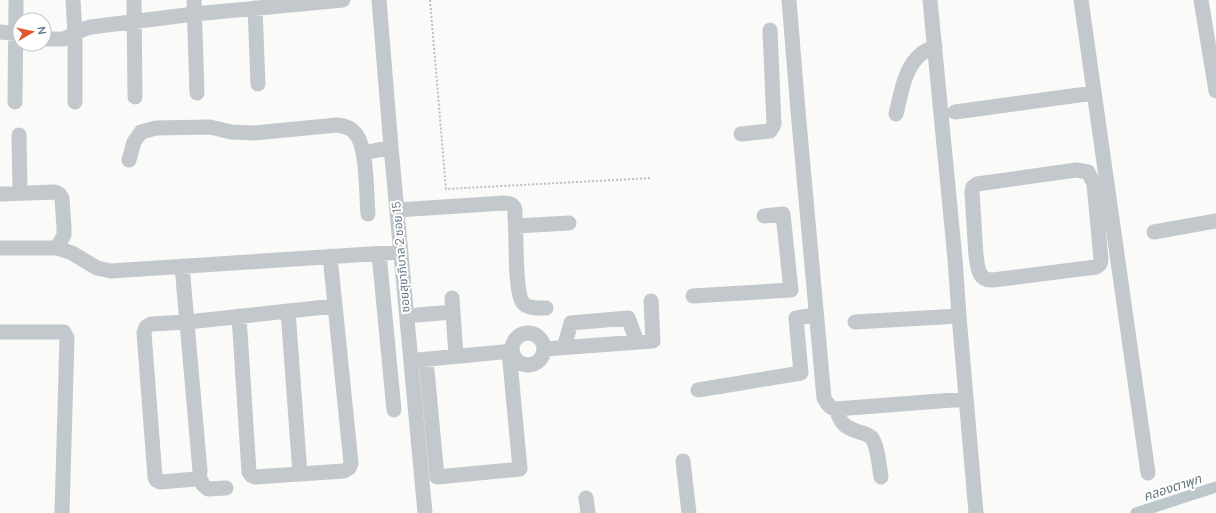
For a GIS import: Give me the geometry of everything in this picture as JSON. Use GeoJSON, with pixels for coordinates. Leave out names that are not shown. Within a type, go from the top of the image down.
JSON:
{"type":"FeatureCollection","features":[{"type":"Feature","properties":{"kind":"street"},"geometry":{"type":"LineString","coordinates":[[16,0],[17,12]]}},
{"type":"Feature","properties":{"kind":"street"},"geometry":{"type":"LineString","coordinates":[[73,0],[75,34],[75,102]]}},
{"type":"Feature","properties":{"kind":"street"},"geometry":{"type":"LineString","coordinates":[[134,0],[135,98]]}},
{"type":"Feature","properties":{"kind":"street"},"geometry":{"type":"LineString","coordinates":[[52,39],[64,39],[91,27],[134,22],[194,7],[255,8],[342,0]]}},
{"type":"Feature","properties":{"kind":"street","name":"ซอยสุขาภิบาล 2 ซอย 15"},"geometry":{"type":"LineString","coordinates":[[379,0],[425,513]]}},
{"type":"Feature","properties":{"kind":"street"},"geometry":{"type":"LineString","coordinates":[[789,0],[824,398],[828,406],[833,409],[966,399]]}},
{"type":"Feature","properties":{"kind":"street"},"geometry":{"type":"LineString","coordinates":[[930,0],[955,259],[958,316],[976,513]]}},
{"type":"Feature","properties":{"kind":"street"},"geometry":{"type":"LineString","coordinates":[[1081,0],[1148,473]]}},
{"type":"Feature","properties":{"kind":"street"},"geometry":{"type":"LineString","coordinates":[[1201,0],[1216,91]]}},
{"type":"Feature","properties":{"kind":"street"},"geometry":{"type":"LineString","coordinates":[[194,7],[196,93]]}},
{"type":"Feature","properties":{"kind":"street"},"geometry":{"type":"LineString","coordinates":[[255,8],[258,84]]}},
{"type":"Feature","properties":{"kind":"street"},"geometry":{"type":"LineString","coordinates":[[741,134],[770,131],[774,124],[770,30]]}},
{"type":"Feature","properties":{"kind":"street"},"geometry":{"type":"LineString","coordinates":[[0,32],[12,33]]}},
{"type":"Feature","properties":{"kind":"street"},"geometry":{"type":"LineString","coordinates":[[896,114],[903,82],[911,67],[920,55],[935,46]]}},
{"type":"Feature","properties":{"kind":"street"},"geometry":{"type":"LineString","coordinates":[[15,102],[17,52]]}},
{"type":"Feature","properties":{"kind":"street"},"geometry":{"type":"LineString","coordinates":[[955,112],[1094,92]]}},
{"type":"Feature","properties":{"kind":"street"},"geometry":{"type":"LineString","coordinates":[[774,114],[798,111]]}},
{"type":"Feature","properties":{"kind":"street"},"geometry":{"type":"LineString","coordinates":[[129,160],[134,142],[141,132],[156,128],[210,127],[231,132],[254,133],[337,125],[347,127],[355,132],[361,141],[364,153],[368,214]]}},
{"type":"Feature","properties":{"kind":"street"},"geometry":{"type":"LineString","coordinates":[[20,135],[20,193]]}},
{"type":"Feature","properties":{"kind":"street"},"geometry":{"type":"LineString","coordinates":[[364,153],[391,147]]}},
{"type":"Feature","properties":{"kind":"street"},"geometry":{"type":"LineString","coordinates":[[1076,170],[1088,172],[1094,184],[1101,259],[1100,264],[1096,267],[987,280],[982,277],[980,273],[976,256],[972,192],[973,187],[977,184],[1076,170]]}},
{"type":"Feature","properties":{"kind":"street"},"geometry":{"type":"LineString","coordinates":[[0,194],[55,192],[59,194],[62,198],[64,235],[57,248]]}},
{"type":"Feature","properties":{"kind":"street"},"geometry":{"type":"LineString","coordinates":[[397,210],[509,204],[513,206],[515,209],[516,226],[517,285],[520,296],[523,304],[528,307],[546,308]]}},
{"type":"Feature","properties":{"kind":"street"},"geometry":{"type":"LineString","coordinates":[[693,296],[791,290],[783,214],[764,216]]}},
{"type":"Feature","properties":{"kind":"street"},"geometry":{"type":"LineString","coordinates":[[1154,232],[1216,221]]}},
{"type":"Feature","properties":{"kind":"street"},"geometry":{"type":"LineString","coordinates":[[516,226],[569,223]]}},
{"type":"Feature","properties":{"kind":"street"},"geometry":{"type":"LineString","coordinates":[[0,248],[57,248],[72,253],[97,268],[111,271],[401,252]]}},
{"type":"Feature","properties":{"kind":"street"},"geometry":{"type":"LineString","coordinates":[[379,254],[394,410]]}},
{"type":"Feature","properties":{"kind":"street"},"geometry":{"type":"LineString","coordinates":[[239,316],[249,472],[255,477],[344,471],[349,468],[351,463],[330,256]]}},
{"type":"Feature","properties":{"kind":"street"},"geometry":{"type":"LineString","coordinates":[[955,259],[976,256]]}},
{"type":"Feature","properties":{"kind":"street"},"geometry":{"type":"LineString","coordinates":[[788,259],[811,257]]}},
{"type":"Feature","properties":{"kind":"street"},"geometry":{"type":"LineString","coordinates":[[182,266],[188,322],[200,471],[199,476],[203,485],[208,489],[226,488]]}},
{"type":"Feature","properties":{"kind":"street"},"geometry":{"type":"LineString","coordinates":[[544,349],[653,341],[651,301]]}},
{"type":"Feature","properties":{"kind":"street"},"geometry":{"type":"LineString","coordinates":[[417,315],[452,305],[456,356]]}},
{"type":"Feature","properties":{"kind":"street"},"geometry":{"type":"LineString","coordinates":[[199,476],[196,479],[160,482],[155,478],[144,333],[146,327],[151,324],[188,322],[335,306]]}},
{"type":"Feature","properties":{"kind":"street"},"geometry":{"type":"LineString","coordinates":[[288,311],[300,474]]}},
{"type":"Feature","properties":{"kind":"street"},"geometry":{"type":"LineString","coordinates":[[698,390],[801,373],[796,318],[816,316]]}},
{"type":"Feature","properties":{"kind":"street"},"geometry":{"type":"LineString","coordinates":[[855,322],[958,316]]}},
{"type":"Feature","properties":{"kind":"street"},"geometry":{"type":"LineString","coordinates":[[564,347],[571,323],[628,318],[637,342]]}},
{"type":"Feature","properties":{"kind":"street"},"geometry":{"type":"LineString","coordinates":[[0,332],[64,332],[66,334],[62,513]]}},
{"type":"Feature","properties":{"kind":"street"},"geometry":{"type":"LineString","coordinates":[[426,359],[436,477],[520,469],[510,351],[517,337],[527,333],[532,333],[541,339],[544,349],[537,362],[527,365],[518,361],[510,351]]}},
{"type":"Feature","properties":{"kind":"street"},"geometry":{"type":"LineString","coordinates":[[411,360],[510,351]]}},
{"type":"Feature","properties":{"kind":"street"},"geometry":{"type":"LineString","coordinates":[[836,409],[844,426],[871,437],[875,444],[881,477]]}},
{"type":"Feature","properties":{"kind":"street"},"geometry":{"type":"LineString","coordinates":[[683,461],[689,513]]}},
{"type":"Feature","properties":{"kind":"path"},"geometry":{"type":"LineString","coordinates":[[430,0],[446,189],[652,178]]}},
{"type":"Feature","properties":{"kind":"waterway","name":"คลองตาพุก"},"geometry":{"type":"LineString","coordinates":[[1136,513],[1216,487]]}}]}
